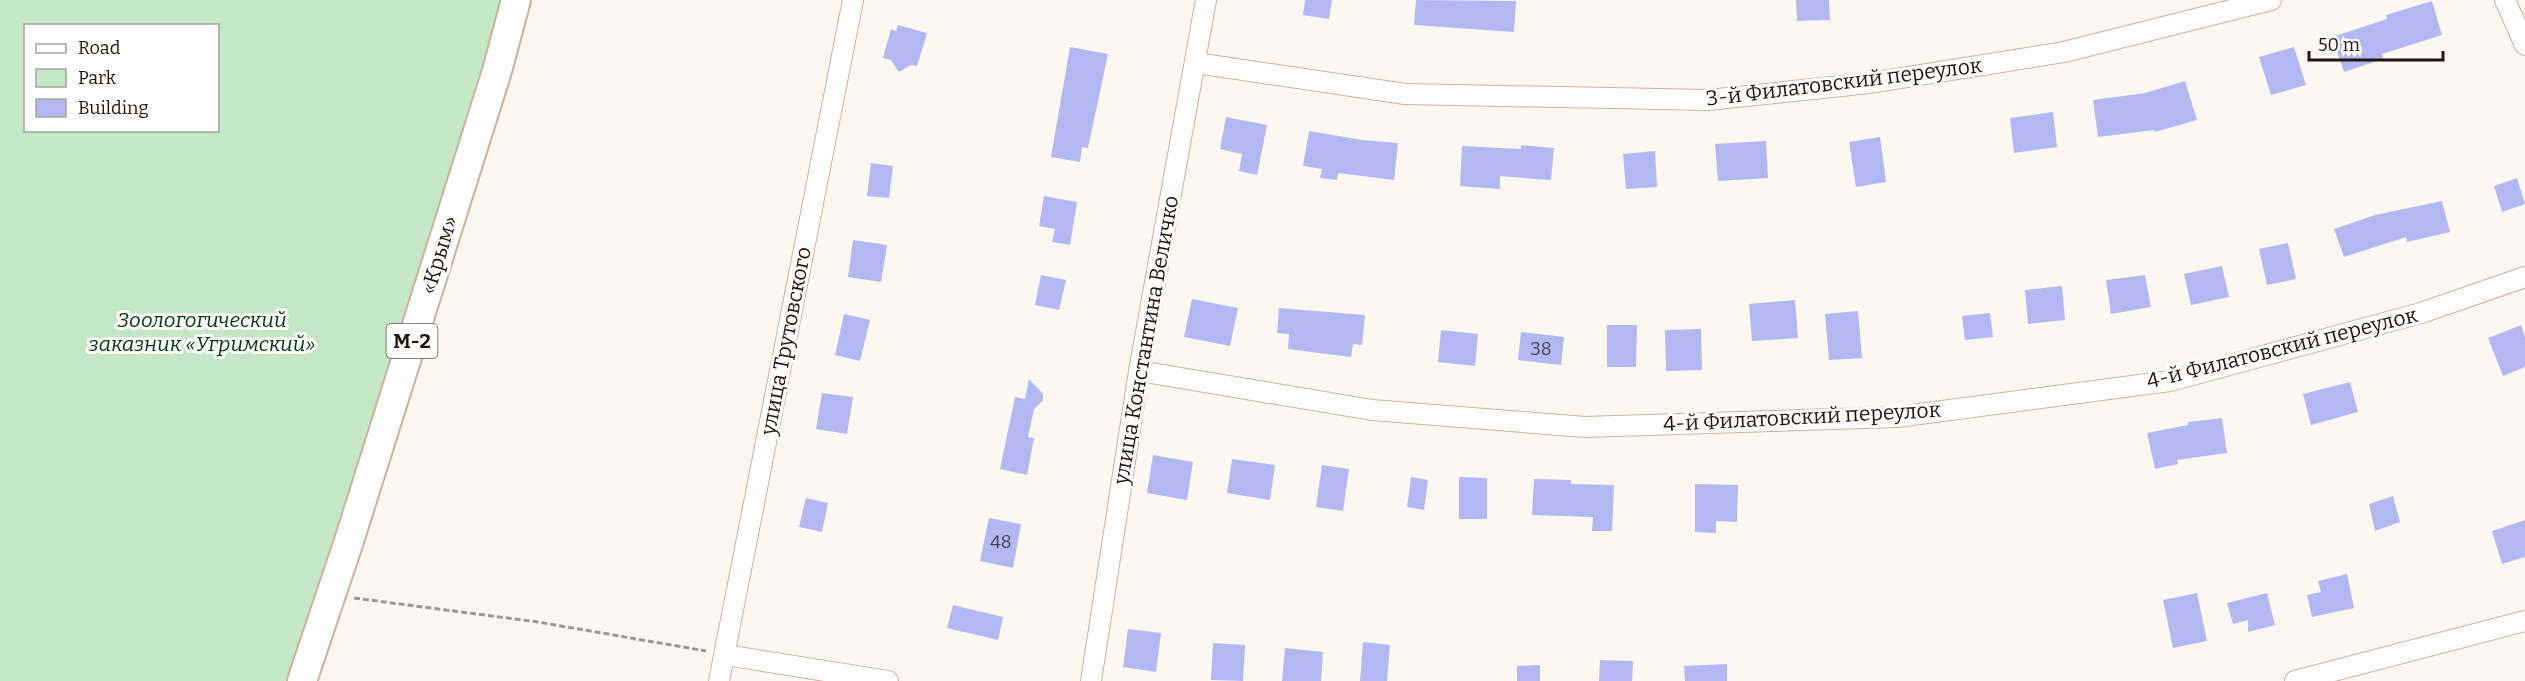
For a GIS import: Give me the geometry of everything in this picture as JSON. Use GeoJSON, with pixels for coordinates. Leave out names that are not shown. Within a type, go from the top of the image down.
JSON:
{"type":"FeatureCollection","features":[{"type":"Feature","properties":{"kind":"highway","name":"«Крым»"},"geometry":{"type":"LineString","coordinates":[[302,681],[490,94],[516,0]]}},
{"type":"Feature","properties":{"kind":"street","name":"улица Трутовского"},"geometry":{"type":"LineString","coordinates":[[719,681],[853,0]]}},
{"type":"Feature","properties":{"kind":"street","name":"улица Константина Величко"},"geometry":{"type":"LineString","coordinates":[[1091,681],[1139,370],[1206,0]]}},
{"type":"Feature","properties":{"kind":"street","name":"3-й Филатовский переулок"},"geometry":{"type":"LineString","coordinates":[[1196,63],[1405,94],[1708,100],[1870,83],[2064,52],[2271,0]]}},
{"type":"Feature","properties":{"kind":"street"},"geometry":{"type":"LineString","coordinates":[[2505,0],[2525,45]]}},
{"type":"Feature","properties":{"kind":"street","name":"4-й Филатовский переулок"},"geometry":{"type":"LineString","coordinates":[[1139,370],[1372,410],[1585,427],[1897,417],[2170,381],[2421,313],[2525,276]]}},
{"type":"Feature","properties":{"kind":"street"},"geometry":{"type":"LineString","coordinates":[[2295,681],[2525,621]]}},
{"type":"Feature","properties":{"kind":"street"},"geometry":{"type":"LineString","coordinates":[[725,655],[888,681]]}},
{"type":"Feature","properties":{"kind":"path"},"geometry":{"type":"LineString","coordinates":[[332,592],[345,596],[538,622],[725,655]]}},
{"type":"Feature","properties":{"kind":"green space","name":"Зоологогический заказник «Угримский»"},"geometry":{"type":"Polygon","coordinates":[[[0,0],[516,0],[302,681],[0,681],[0,0]]]}},
{"type":"Feature","properties":{"kind":"building"},"geometry":{"type":"Polygon","coordinates":[[[1305,0],[1332,0],[1329,19],[1303,15],[1305,0]]]}},
{"type":"Feature","properties":{"kind":"building"},"geometry":{"type":"Polygon","coordinates":[[[1416,0],[1516,1],[1514,32],[1414,25],[1416,0]]]}},
{"type":"Feature","properties":{"kind":"building"},"geometry":{"type":"Polygon","coordinates":[[[1796,0],[1829,0],[1830,20],[1797,21],[1796,0]]]}},
{"type":"Feature","properties":{"kind":"building"},"geometry":{"type":"Polygon","coordinates":[[[2432,1],[2442,35],[2382,54],[2383,59],[2344,72],[2332,37],[2387,19],[2386,15],[2432,1]]]}},
{"type":"Feature","properties":{"kind":"building"},"geometry":{"type":"Polygon","coordinates":[[[898,25],[927,33],[917,66],[911,65],[899,72],[891,60],[883,58],[891,29],[896,31],[898,25]]]}},
{"type":"Feature","properties":{"kind":"building"},"geometry":{"type":"Polygon","coordinates":[[[1070,47],[1108,54],[1088,148],[1082,147],[1080,162],[1051,157],[1070,47]]]}},
{"type":"Feature","properties":{"kind":"building"},"geometry":{"type":"Polygon","coordinates":[[[2294,47],[2306,85],[2271,95],[2259,57],[2294,47]]]}},
{"type":"Feature","properties":{"kind":"building"},"geometry":{"type":"Polygon","coordinates":[[[2185,81],[2197,120],[2155,132],[2154,130],[2098,137],[2093,100],[2145,93],[2185,81]]]}},
{"type":"Feature","properties":{"kind":"building"},"geometry":{"type":"Polygon","coordinates":[[[2053,112],[2057,147],[2014,153],[2010,118],[2053,112]]]}},
{"type":"Feature","properties":{"kind":"building"},"geometry":{"type":"Polygon","coordinates":[[[1226,117],[1267,125],[1257,175],[1239,171],[1242,154],[1220,149],[1226,117]]]}},
{"type":"Feature","properties":{"kind":"building"},"geometry":{"type":"Polygon","coordinates":[[[1309,131],[1362,140],[1398,143],[1394,180],[1338,173],[1337,180],[1320,178],[1322,169],[1303,166],[1309,131]]]}},
{"type":"Feature","properties":{"kind":"building"},"geometry":{"type":"Polygon","coordinates":[[[1880,137],[1886,182],[1856,187],[1849,142],[1880,137]]]}},
{"type":"Feature","properties":{"kind":"building"},"geometry":{"type":"Polygon","coordinates":[[[1766,141],[1768,178],[1718,181],[1715,144],[1766,141]]]}},
{"type":"Feature","properties":{"kind":"building"},"geometry":{"type":"Polygon","coordinates":[[[1521,145],[1554,148],[1551,180],[1500,176],[1500,189],[1460,186],[1462,146],[1521,149],[1521,145]]]}},
{"type":"Feature","properties":{"kind":"building"},"geometry":{"type":"Polygon","coordinates":[[[1655,151],[1657,187],[1626,189],[1623,154],[1655,151]]]}},
{"type":"Feature","properties":{"kind":"building"},"geometry":{"type":"Polygon","coordinates":[[[871,163],[893,166],[889,198],[867,196],[871,163]]]}},
{"type":"Feature","properties":{"kind":"building"},"geometry":{"type":"Polygon","coordinates":[[[2517,178],[2525,204],[2502,212],[2494,186],[2517,178]]]}},
{"type":"Feature","properties":{"kind":"building"},"geometry":{"type":"Polygon","coordinates":[[[1044,196],[1077,202],[1070,245],[1052,242],[1055,229],[1039,226],[1044,196]]]}},
{"type":"Feature","properties":{"kind":"building"},"geometry":{"type":"Polygon","coordinates":[[[2442,201],[2450,232],[2407,242],[2406,237],[2344,257],[2334,229],[2375,215],[2442,201]]]}},
{"type":"Feature","properties":{"kind":"building"},"geometry":{"type":"Polygon","coordinates":[[[853,240],[887,245],[881,282],[848,277],[853,240]]]}},
{"type":"Feature","properties":{"kind":"building"},"geometry":{"type":"Polygon","coordinates":[[[2288,243],[2296,279],[2267,285],[2259,249],[2288,243]]]}},
{"type":"Feature","properties":{"kind":"building"},"geometry":{"type":"Polygon","coordinates":[[[2222,266],[2229,297],[2191,305],[2184,274],[2222,266]]]}},
{"type":"Feature","properties":{"kind":"building"},"geometry":{"type":"Polygon","coordinates":[[[1041,275],[1066,280],[1059,310],[1035,305],[1041,275]]]}},
{"type":"Feature","properties":{"kind":"building"},"geometry":{"type":"Polygon","coordinates":[[[2145,275],[2151,307],[2111,314],[2106,280],[2145,275]]]}},
{"type":"Feature","properties":{"kind":"building"},"geometry":{"type":"Polygon","coordinates":[[[2062,286],[2065,320],[2028,324],[2025,290],[2062,286]]]}},
{"type":"Feature","properties":{"kind":"building"},"geometry":{"type":"Polygon","coordinates":[[[1192,299],[1238,308],[1230,346],[1184,337],[1192,299]]]}},
{"type":"Feature","properties":{"kind":"building"},"geometry":{"type":"Polygon","coordinates":[[[1795,300],[1798,338],[1752,341],[1749,304],[1795,300]]]}},
{"type":"Feature","properties":{"kind":"building"},"geometry":{"type":"Polygon","coordinates":[[[1279,308],[1365,315],[1362,345],[1353,344],[1351,357],[1288,349],[1289,334],[1277,333],[1279,308]]]}},
{"type":"Feature","properties":{"kind":"building"},"geometry":{"type":"Polygon","coordinates":[[[1858,311],[1862,358],[1829,360],[1825,314],[1858,311]]]}},
{"type":"Feature","properties":{"kind":"building"},"geometry":{"type":"Polygon","coordinates":[[[1990,313],[1993,337],[1965,340],[1962,316],[1990,313]]]}},
{"type":"Feature","properties":{"kind":"building"},"geometry":{"type":"Polygon","coordinates":[[[844,314],[870,320],[860,361],[835,355],[844,314]]]}},
{"type":"Feature","properties":{"kind":"building"},"geometry":{"type":"Polygon","coordinates":[[[1607,325],[1637,325],[1636,367],[1607,367],[1607,325]]]}},
{"type":"Feature","properties":{"kind":"building"},"geometry":{"type":"Polygon","coordinates":[[[2521,325],[2525,337],[2525,367],[2503,376],[2488,338],[2521,325]]]}},
{"type":"Feature","properties":{"kind":"building"},"geometry":{"type":"Polygon","coordinates":[[[1701,329],[1702,370],[1666,371],[1665,330],[1701,329]]]}},
{"type":"Feature","properties":{"kind":"building"},"geometry":{"type":"Polygon","coordinates":[[[1441,330],[1478,334],[1475,366],[1438,362],[1441,330]]]}},
{"type":"Feature","properties":{"kind":"building"},"geometry":{"type":"Polygon","coordinates":[[[1521,332],[1564,337],[1561,365],[1518,360],[1521,332]]]}},
{"type":"Feature","properties":{"kind":"building"},"geometry":{"type":"Polygon","coordinates":[[[1029,379],[1043,394],[1043,400],[1034,409],[1028,437],[1034,438],[1027,475],[1000,469],[1015,397],[1025,399],[1029,379]]]}},
{"type":"Feature","properties":{"kind":"building"},"geometry":{"type":"Polygon","coordinates":[[[2350,382],[2358,412],[2311,425],[2303,394],[2350,382]]]}},
{"type":"Feature","properties":{"kind":"building"},"geometry":{"type":"Polygon","coordinates":[[[822,393],[853,397],[847,434],[816,429],[822,393]]]}},
{"type":"Feature","properties":{"kind":"building"},"geometry":{"type":"Polygon","coordinates":[[[2222,418],[2227,453],[2177,460],[2178,464],[2155,469],[2147,433],[2188,425],[2188,422],[2222,418]]]}},
{"type":"Feature","properties":{"kind":"building"},"geometry":{"type":"Polygon","coordinates":[[[1153,455],[1193,462],[1187,500],[1147,493],[1153,455]]]}},
{"type":"Feature","properties":{"kind":"building"},"geometry":{"type":"Polygon","coordinates":[[[1232,459],[1275,465],[1270,500],[1227,493],[1232,459]]]}},
{"type":"Feature","properties":{"kind":"building"},"geometry":{"type":"Polygon","coordinates":[[[1322,465],[1349,469],[1343,511],[1316,507],[1322,465]]]}},
{"type":"Feature","properties":{"kind":"building"},"geometry":{"type":"Polygon","coordinates":[[[1411,477],[1428,480],[1424,510],[1407,507],[1411,477]]]}},
{"type":"Feature","properties":{"kind":"building"},"geometry":{"type":"Polygon","coordinates":[[[1459,477],[1487,478],[1487,519],[1459,519],[1459,477]]]}},
{"type":"Feature","properties":{"kind":"building"},"geometry":{"type":"Polygon","coordinates":[[[1534,479],[1571,480],[1571,484],[1614,485],[1612,531],[1592,531],[1593,517],[1532,515],[1534,479]]]}},
{"type":"Feature","properties":{"kind":"building"},"geometry":{"type":"Polygon","coordinates":[[[1695,484],[1738,485],[1737,522],[1716,521],[1716,533],[1695,532],[1695,484]]]}},
{"type":"Feature","properties":{"kind":"building"},"geometry":{"type":"Polygon","coordinates":[[[2393,496],[2400,522],[2375,531],[2369,504],[2393,496]]]}},
{"type":"Feature","properties":{"kind":"building"},"geometry":{"type":"Polygon","coordinates":[[[806,498],[828,503],[822,532],[799,527],[806,498]]]}},
{"type":"Feature","properties":{"kind":"building"},"geometry":{"type":"Polygon","coordinates":[[[989,518],[1021,524],[1013,568],[980,561],[989,518]]]}},
{"type":"Feature","properties":{"kind":"building"},"geometry":{"type":"Polygon","coordinates":[[[2525,520],[2525,557],[2502,564],[2492,531],[2525,520]]]}},
{"type":"Feature","properties":{"kind":"building"},"geometry":{"type":"Polygon","coordinates":[[[2347,574],[2354,608],[2312,617],[2307,595],[2321,592],[2318,581],[2347,574]]]}},
{"type":"Feature","properties":{"kind":"building"},"geometry":{"type":"Polygon","coordinates":[[[2197,593],[2207,641],[2173,648],[2163,600],[2197,593]]]}},
{"type":"Feature","properties":{"kind":"building"},"geometry":{"type":"Polygon","coordinates":[[[2267,593],[2275,625],[2248,632],[2248,620],[2233,624],[2227,603],[2267,593]]]}},
{"type":"Feature","properties":{"kind":"building"},"geometry":{"type":"Polygon","coordinates":[[[953,605],[1003,617],[998,640],[947,628],[953,605]]]}},
{"type":"Feature","properties":{"kind":"building"},"geometry":{"type":"Polygon","coordinates":[[[1128,629],[1161,633],[1156,672],[1123,667],[1128,629]]]}},
{"type":"Feature","properties":{"kind":"building"},"geometry":{"type":"Polygon","coordinates":[[[1363,642],[1390,645],[1387,681],[1360,681],[1363,642]]]}},
{"type":"Feature","properties":{"kind":"building"},"geometry":{"type":"Polygon","coordinates":[[[1213,643],[1245,645],[1243,681],[1211,680],[1213,643]]]}},
{"type":"Feature","properties":{"kind":"building"},"geometry":{"type":"Polygon","coordinates":[[[1285,648],[1323,652],[1321,681],[1282,681],[1285,648]]]}},
{"type":"Feature","properties":{"kind":"building"},"geometry":{"type":"Polygon","coordinates":[[[1600,660],[1633,661],[1632,681],[1599,681],[1600,660]]]}},
{"type":"Feature","properties":{"kind":"building"},"geometry":{"type":"Polygon","coordinates":[[[1727,664],[1727,681],[1685,681],[1684,666],[1727,664]]]}},
{"type":"Feature","properties":{"kind":"building"},"geometry":{"type":"Polygon","coordinates":[[[1540,665],[1540,681],[1517,681],[1517,666],[1540,665]]]}}]}
